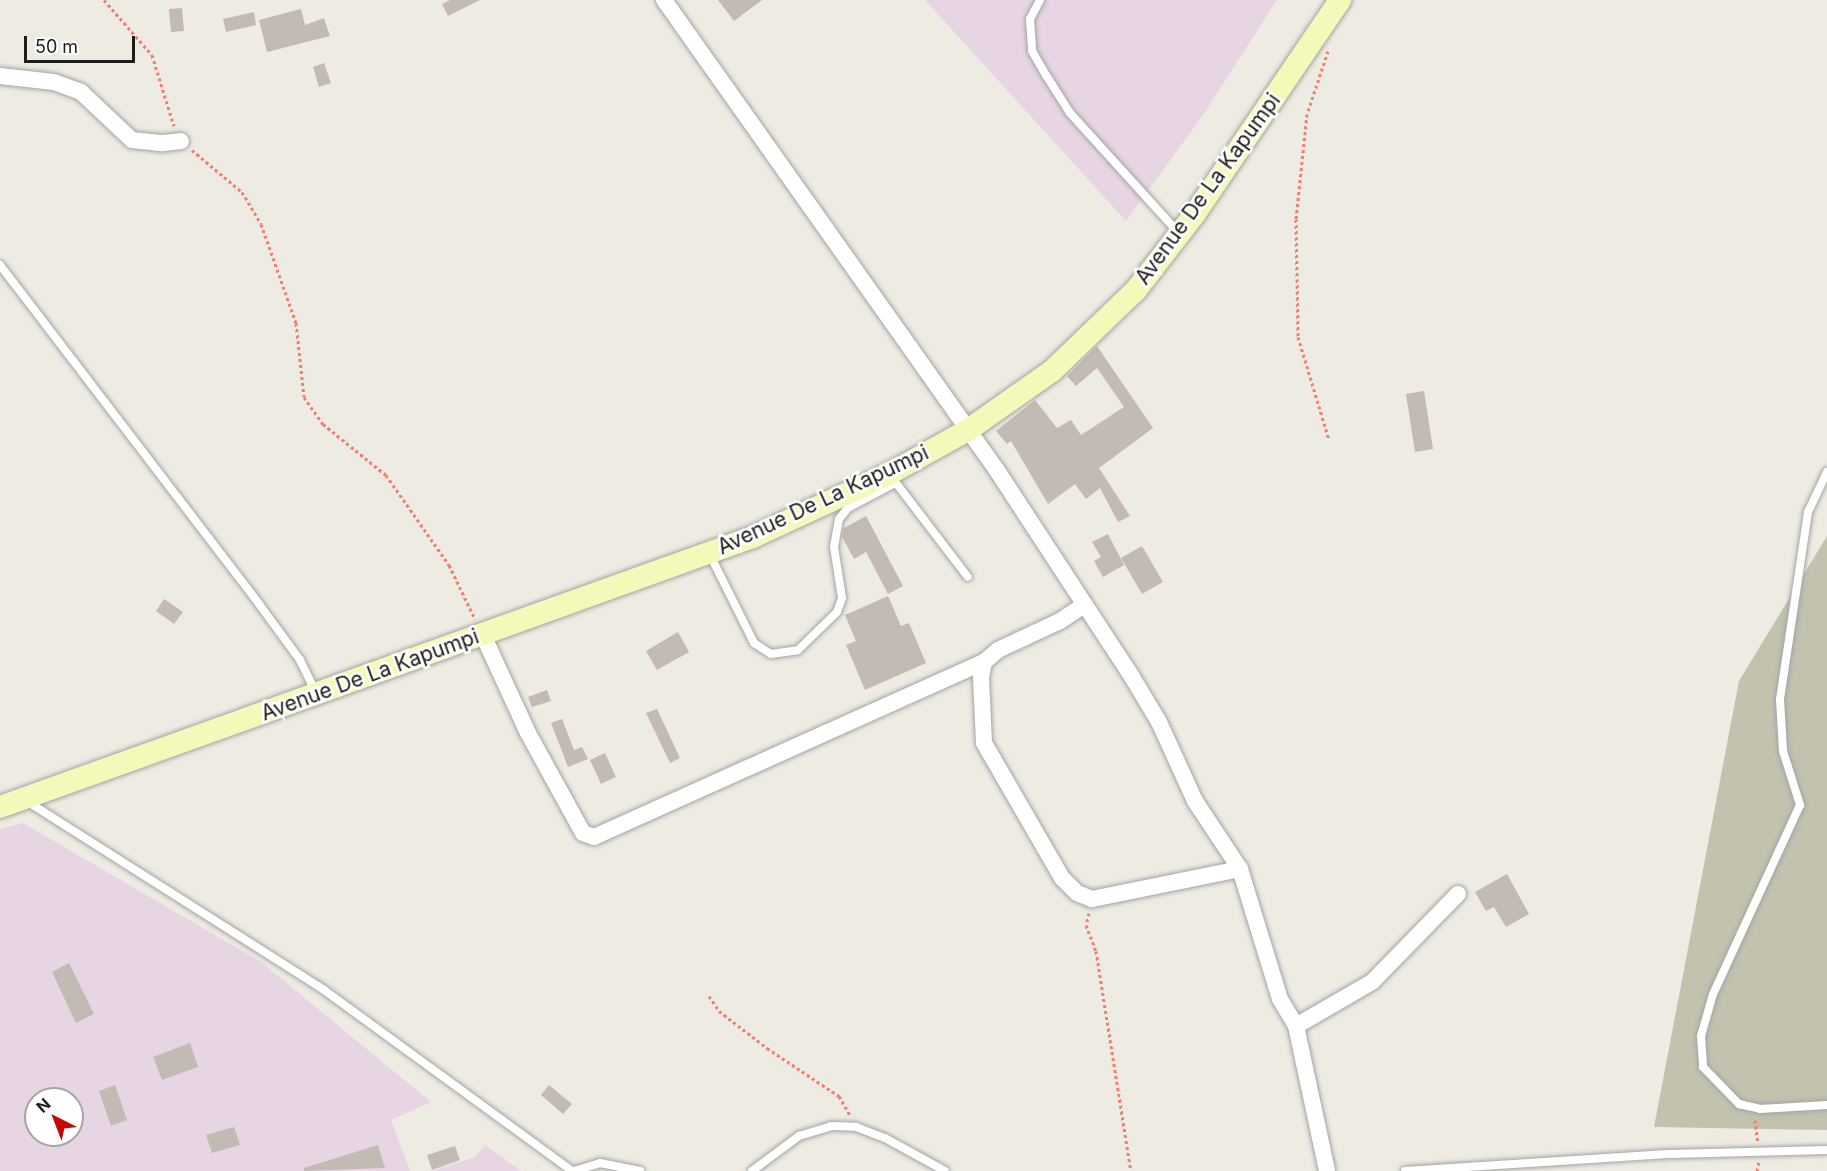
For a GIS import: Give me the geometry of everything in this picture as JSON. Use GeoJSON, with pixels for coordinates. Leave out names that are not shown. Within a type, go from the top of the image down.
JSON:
{"type":"FeatureCollection","features":[{"type":"Feature","properties":{"kind":"main road","name":"Avenue De La Kapumpi"},"geometry":{"type":"LineString","coordinates":[[0,807],[753,537],[892,478],[968,430],[1052,371],[1136,290],[1180,234],[1340,0]]}},
{"type":"Feature","properties":{"kind":"street"},"geometry":{"type":"LineString","coordinates":[[663,0],[968,430],[1153,713],[1195,801],[1240,869],[1280,999],[1296,1026],[1327,1171]]}},
{"type":"Feature","properties":{"kind":"street"},"geometry":{"type":"LineString","coordinates":[[0,76],[54,82],[81,92],[132,140],[163,143],[181,141]]}},
{"type":"Feature","properties":{"kind":"street"},"geometry":{"type":"LineString","coordinates":[[482,633],[528,734],[584,833],[594,837],[984,662],[998,650],[1060,621],[1084,605]]}},
{"type":"Feature","properties":{"kind":"street"},"geometry":{"type":"LineString","coordinates":[[984,662],[981,677],[984,743],[1062,878],[1077,893],[1092,899],[1240,869]]}},
{"type":"Feature","properties":{"kind":"street"},"geometry":{"type":"LineString","coordinates":[[1296,1026],[1372,982],[1458,894]]}},
{"type":"Feature","properties":{"kind":"lane"},"geometry":{"type":"LineString","coordinates":[[1040,0],[1030,19],[1032,51],[1046,75],[1070,114],[1180,234]]}},
{"type":"Feature","properties":{"kind":"lane"},"geometry":{"type":"LineString","coordinates":[[0,265],[260,604],[300,660],[317,694]]}},
{"type":"Feature","properties":{"kind":"lane"},"geometry":{"type":"LineString","coordinates":[[1827,472],[1808,512],[1780,700],[1783,751],[1800,805],[1713,994],[1701,1035],[1704,1067],[1739,1104],[1760,1109],[1827,1105]]}},
{"type":"Feature","properties":{"kind":"lane"},"geometry":{"type":"LineString","coordinates":[[708,552],[754,643],[771,654],[798,650],[837,612],[842,598],[834,547],[839,519],[848,508],[892,478],[968,577]]}},
{"type":"Feature","properties":{"kind":"lane"},"geometry":{"type":"LineString","coordinates":[[23,799],[324,990],[573,1171],[600,1163],[640,1171]]}},
{"type":"Feature","properties":{"kind":"lane"},"geometry":{"type":"LineString","coordinates":[[752,1171],[813,1130],[856,1127],[945,1171]]}},
{"type":"Feature","properties":{"kind":"lane"},"geometry":{"type":"LineString","coordinates":[[1405,1171],[1671,1154],[1827,1150]]}},
{"type":"Feature","properties":{"kind":"path"},"geometry":{"type":"LineString","coordinates":[[104,0],[152,55],[164,105],[181,141],[242,192],[261,224],[296,323],[304,397],[323,424],[386,475],[449,565],[482,633]]}},
{"type":"Feature","properties":{"kind":"path"},"geometry":{"type":"LineString","coordinates":[[1329,49],[1307,114],[1296,219],[1298,337],[1329,440]]}},
{"type":"Feature","properties":{"kind":"path"},"geometry":{"type":"LineString","coordinates":[[1092,899],[1086,925],[1096,951],[1131,1171]]}},
{"type":"Feature","properties":{"kind":"path"},"geometry":{"type":"LineString","coordinates":[[709,996],[719,1011],[766,1048],[839,1096],[856,1127]]}},
{"type":"Feature","properties":{"kind":"shaded area"},"geometry":{"type":"Polygon","coordinates":[[[925,0],[1277,0],[1203,115],[1126,221],[925,0]]]}},
{"type":"Feature","properties":{"kind":"shaded area"},"geometry":{"type":"Polygon","coordinates":[[[1827,536],[1827,1130],[1654,1127],[1739,681],[1827,536]]]}},
{"type":"Feature","properties":{"kind":"shaded area"},"geometry":{"type":"Polygon","coordinates":[[[23,823],[261,962],[431,1102],[391,1120],[410,1171],[0,1171],[0,829],[23,823]]]}},
{"type":"Feature","properties":{"kind":"shaded area"},"geometry":{"type":"Polygon","coordinates":[[[485,1145],[521,1171],[432,1171],[475,1157],[485,1145]]]}},
{"type":"Feature","properties":{"kind":"building"},"geometry":{"type":"Polygon","coordinates":[[[450,0],[480,0],[448,16],[442,4],[450,0]]]}},
{"type":"Feature","properties":{"kind":"building"},"geometry":{"type":"Polygon","coordinates":[[[718,0],[762,0],[734,21],[718,0]]]}},
{"type":"Feature","properties":{"kind":"building"},"geometry":{"type":"Polygon","coordinates":[[[182,8],[184,31],[171,32],[169,9],[182,8]]]}},
{"type":"Feature","properties":{"kind":"building"},"geometry":{"type":"Polygon","coordinates":[[[301,9],[305,25],[324,18],[330,36],[267,52],[259,20],[301,9]]]}},
{"type":"Feature","properties":{"kind":"building"},"geometry":{"type":"Polygon","coordinates":[[[254,12],[256,25],[226,32],[223,19],[254,12]]]}},
{"type":"Feature","properties":{"kind":"building"},"geometry":{"type":"Polygon","coordinates":[[[324,63],[331,83],[319,87],[313,67],[324,63]]]}},
{"type":"Feature","properties":{"kind":"building"},"geometry":{"type":"Polygon","coordinates":[[[1097,346],[1153,428],[1099,468],[1130,516],[1118,522],[1100,488],[1086,499],[1075,484],[1048,504],[1011,441],[1007,444],[996,431],[1035,400],[1057,428],[1071,420],[1081,435],[1124,407],[1097,368],[1076,386],[1067,376],[1097,346]]]}},
{"type":"Feature","properties":{"kind":"building"},"geometry":{"type":"Polygon","coordinates":[[[1424,391],[1433,449],[1415,452],[1406,394],[1424,391]]]}},
{"type":"Feature","properties":{"kind":"building"},"geometry":{"type":"Polygon","coordinates":[[[866,516],[903,586],[888,594],[866,552],[854,559],[842,537],[844,528],[866,516]]]}},
{"type":"Feature","properties":{"kind":"building"},"geometry":{"type":"Polygon","coordinates":[[[1108,534],[1124,565],[1103,577],[1094,561],[1101,557],[1092,542],[1108,534]]]}},
{"type":"Feature","properties":{"kind":"building"},"geometry":{"type":"Polygon","coordinates":[[[1142,546],[1163,582],[1142,594],[1121,558],[1142,546]]]}},
{"type":"Feature","properties":{"kind":"building"},"geometry":{"type":"Polygon","coordinates":[[[888,596],[901,626],[909,623],[926,663],[865,690],[846,645],[856,641],[845,615],[888,596]]]}},
{"type":"Feature","properties":{"kind":"building"},"geometry":{"type":"Polygon","coordinates":[[[164,599],[183,612],[174,624],[156,611],[164,599]]]}},
{"type":"Feature","properties":{"kind":"building"},"geometry":{"type":"Polygon","coordinates":[[[678,632],[689,652],[657,670],[646,651],[678,632]]]}},
{"type":"Feature","properties":{"kind":"building"},"geometry":{"type":"Polygon","coordinates":[[[547,690],[551,701],[532,707],[528,697],[547,690]]]}},
{"type":"Feature","properties":{"kind":"building"},"geometry":{"type":"Polygon","coordinates":[[[657,709],[680,758],[670,763],[646,713],[657,709]]]}},
{"type":"Feature","properties":{"kind":"building"},"geometry":{"type":"Polygon","coordinates":[[[562,719],[574,750],[582,747],[588,759],[568,767],[551,723],[562,719]]]}},
{"type":"Feature","properties":{"kind":"building"},"geometry":{"type":"Polygon","coordinates":[[[605,753],[616,777],[601,784],[590,760],[605,753]]]}},
{"type":"Feature","properties":{"kind":"building"},"geometry":{"type":"Polygon","coordinates":[[[1507,874],[1529,914],[1506,927],[1494,907],[1486,911],[1475,892],[1507,874]]]}},
{"type":"Feature","properties":{"kind":"building"},"geometry":{"type":"Polygon","coordinates":[[[69,963],[94,1014],[76,1023],[52,972],[69,963]]]}},
{"type":"Feature","properties":{"kind":"building"},"geometry":{"type":"Polygon","coordinates":[[[190,1043],[198,1067],[162,1080],[153,1057],[190,1043]]]}},
{"type":"Feature","properties":{"kind":"building"},"geometry":{"type":"Polygon","coordinates":[[[115,1085],[127,1120],[111,1126],[99,1091],[115,1085]]]}},
{"type":"Feature","properties":{"kind":"building"},"geometry":{"type":"Polygon","coordinates":[[[549,1085],[572,1104],[563,1114],[541,1095],[549,1085]]]}},
{"type":"Feature","properties":{"kind":"building"},"geometry":{"type":"Polygon","coordinates":[[[234,1127],[240,1145],[212,1153],[206,1135],[234,1127]]]}},
{"type":"Feature","properties":{"kind":"building"},"geometry":{"type":"Polygon","coordinates":[[[378,1145],[385,1168],[304,1171],[304,1168],[378,1145]]]}},
{"type":"Feature","properties":{"kind":"building"},"geometry":{"type":"Polygon","coordinates":[[[455,1146],[460,1160],[432,1170],[427,1155],[455,1146]]]}}]}
